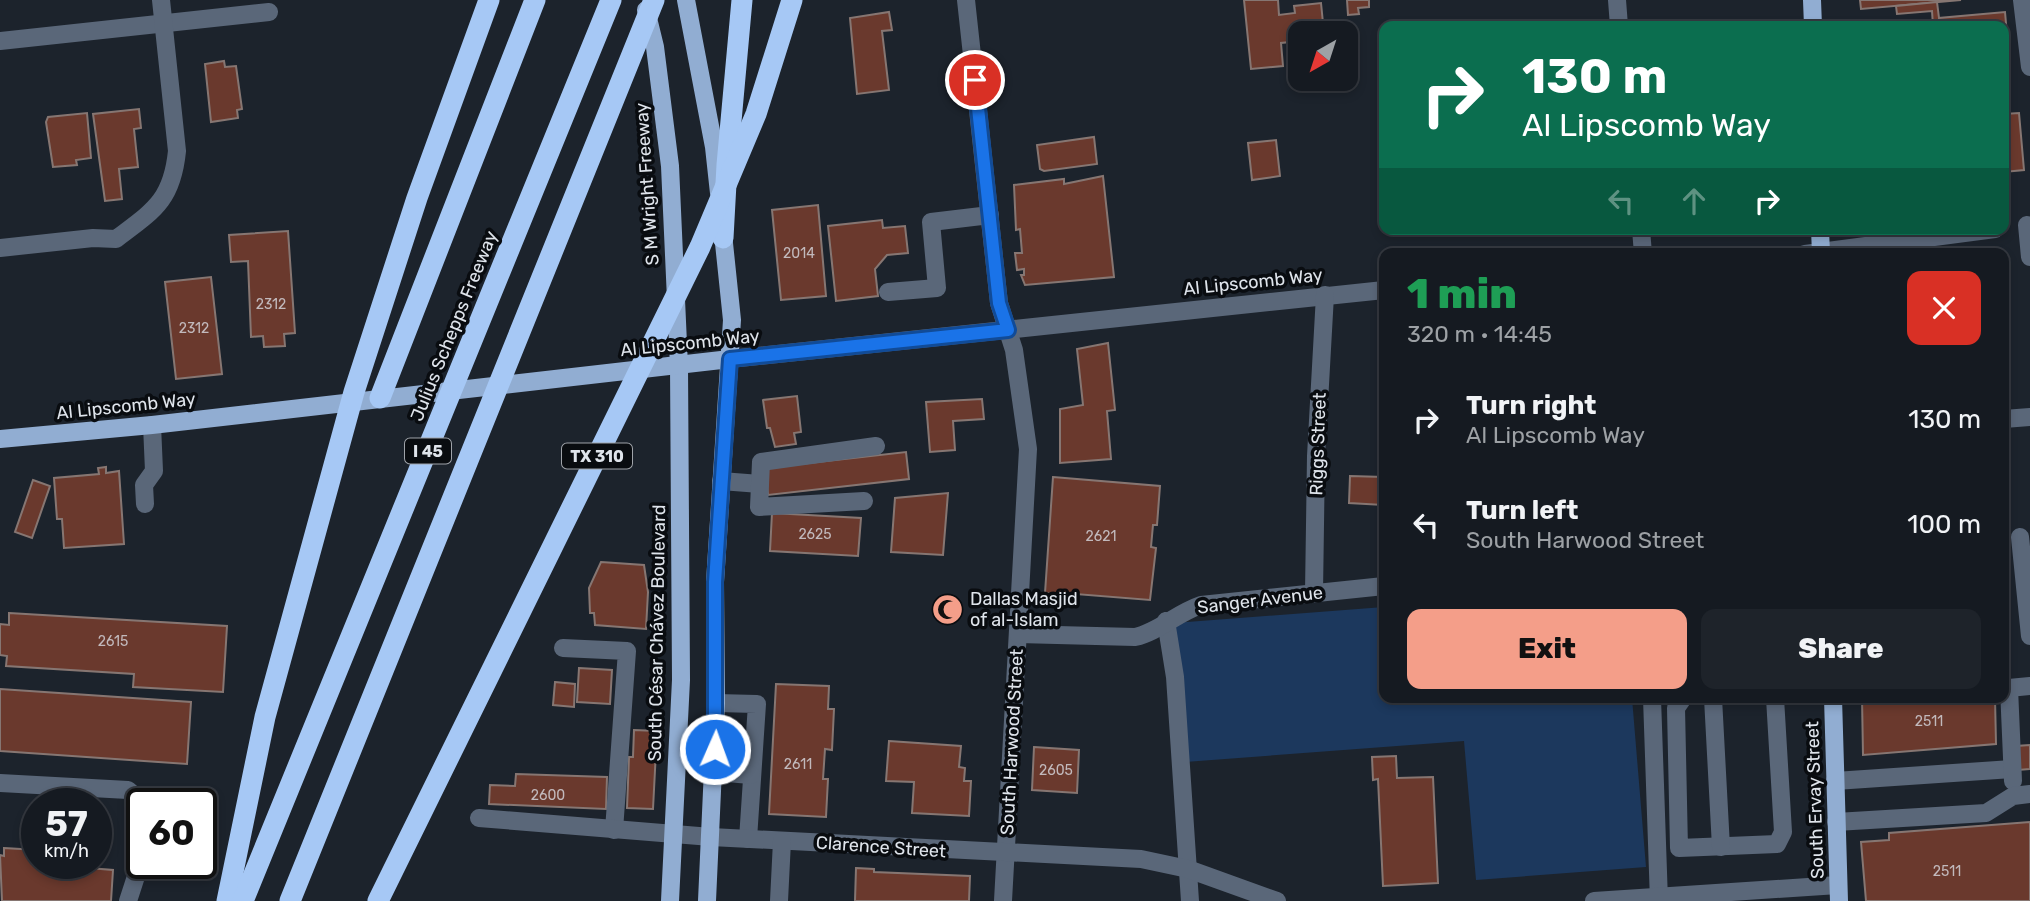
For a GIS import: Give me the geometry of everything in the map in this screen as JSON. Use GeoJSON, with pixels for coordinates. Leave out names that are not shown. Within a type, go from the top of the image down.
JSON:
{"type":"FeatureCollection","features":[{"type":"Feature","properties":{"kind":"highway"},"geometry":{"type":"LineString","coordinates":[[227,901],[265,717],[354,392],[417,198],[489,0]]}},
{"type":"Feature","properties":{"kind":"highway"},"geometry":{"type":"LineString","coordinates":[[380,398],[535,0]]}},
{"type":"Feature","properties":{"kind":"highway","name":"Julius Schepps Freeway"},"geometry":{"type":"LineString","coordinates":[[243,901],[611,0]]}},
{"type":"Feature","properties":{"kind":"highway","name":"I 45"},"geometry":{"type":"LineString","coordinates":[[290,901],[654,0]]}},
{"type":"Feature","properties":{"kind":"highway"},"geometry":{"type":"LineString","coordinates":[[723,238],[742,0]]}},
{"type":"Feature","properties":{"kind":"highway","name":"TX 310"},"geometry":{"type":"LineString","coordinates":[[378,901],[700,247],[756,114],[792,0]]}},
{"type":"Feature","properties":{"kind":"main road","name":"S M Wright Freeway"},"geometry":{"type":"LineString","coordinates":[[644,0],[655,47],[670,166],[679,366]]}},
{"type":"Feature","properties":{"kind":"main road"},"geometry":{"type":"LineString","coordinates":[[686,0],[714,147],[732,320],[715,582],[716,703],[707,901]]}},
{"type":"Feature","properties":{"kind":"main road"},"geometry":{"type":"LineString","coordinates":[[1812,0],[1813,21]]}},
{"type":"Feature","properties":{"kind":"main road","name":"Al Lipscomb Way"},"geometry":{"type":"LineString","coordinates":[[0,438],[152,425],[730,359]]}},
{"type":"Feature","properties":{"kind":"main road","name":"South César Chávez Boulevard"},"geometry":{"type":"LineString","coordinates":[[670,901],[681,680],[679,366]]}},
{"type":"Feature","properties":{"kind":"main road","name":"South Ervay Street"},"geometry":{"type":"LineString","coordinates":[[1833,703],[1838,893]]}},
{"type":"Feature","properties":{"kind":"street"},"geometry":{"type":"LineString","coordinates":[[0,248],[93,238],[116,239],[162,201],[175,173],[177,151],[161,0]]}},
{"type":"Feature","properties":{"kind":"street","name":"South Harwood Street"},"geometry":{"type":"LineString","coordinates":[[966,0],[999,303],[1008,330],[1021,393],[1028,449],[1003,901]]}},
{"type":"Feature","properties":{"kind":"street"},"geometry":{"type":"LineString","coordinates":[[1617,0],[1619,21]]}},
{"type":"Feature","properties":{"kind":"street"},"geometry":{"type":"LineString","coordinates":[[2022,0],[2030,67]]}},
{"type":"Feature","properties":{"kind":"street"},"geometry":{"type":"LineString","coordinates":[[0,41],[269,12]]}},
{"type":"Feature","properties":{"kind":"street"},"geometry":{"type":"LineString","coordinates":[[888,292],[937,288],[931,222],[990,215]]}},
{"type":"Feature","properties":{"kind":"street"},"geometry":{"type":"LineString","coordinates":[[2009,227],[2029,225],[2030,257]]}},
{"type":"Feature","properties":{"kind":"street"},"geometry":{"type":"LineString","coordinates":[[1853,248],[1950,235]]}},
{"type":"Feature","properties":{"kind":"street","name":"Al Lipscomb Way"},"geometry":{"type":"LineString","coordinates":[[730,359],[1379,290]]}},
{"type":"Feature","properties":{"kind":"street","name":"Riggs Street"},"geometry":{"type":"LineString","coordinates":[[1314,593],[1316,456],[1325,295]]}},
{"type":"Feature","properties":{"kind":"street"},"geometry":{"type":"LineString","coordinates":[[2009,419],[2030,417]]}},
{"type":"Feature","properties":{"kind":"street"},"geometry":{"type":"LineString","coordinates":[[145,504],[144,485],[154,471],[152,425]]}},
{"type":"Feature","properties":{"kind":"street"},"geometry":{"type":"LineString","coordinates":[[864,501],[759,507],[761,462],[876,446]]}},
{"type":"Feature","properties":{"kind":"street"},"geometry":{"type":"LineString","coordinates":[[721,481],[760,484]]}},
{"type":"Feature","properties":{"kind":"street"},"geometry":{"type":"LineString","coordinates":[[2018,538],[2028,587],[2030,636]]}},
{"type":"Feature","properties":{"kind":"street","name":"Sanger Avenue"},"geometry":{"type":"LineString","coordinates":[[1018,634],[1135,637],[1146,635],[1166,621],[1201,605],[1379,586]]}},
{"type":"Feature","properties":{"kind":"street"},"geometry":{"type":"LineString","coordinates":[[1166,621],[1175,677],[1190,901]]}},
{"type":"Feature","properties":{"kind":"street"},"geometry":{"type":"LineString","coordinates":[[563,648],[627,651],[614,830]]}},
{"type":"Feature","properties":{"kind":"street"},"geometry":{"type":"LineString","coordinates":[[1836,821],[1986,813],[2022,795],[2012,769],[2009,688],[2030,686]]}},
{"type":"Feature","properties":{"kind":"street"},"geometry":{"type":"LineString","coordinates":[[716,703],[757,704],[748,839]]}},
{"type":"Feature","properties":{"kind":"street"},"geometry":{"type":"LineString","coordinates":[[1652,703],[1659,899]]}},
{"type":"Feature","properties":{"kind":"street"},"geometry":{"type":"LineString","coordinates":[[1680,703],[1676,708],[1679,848],[1777,844],[1781,841],[1783,832],[1775,703]]}},
{"type":"Feature","properties":{"kind":"street"},"geometry":{"type":"LineString","coordinates":[[1713,703],[1721,847]]}},
{"type":"Feature","properties":{"kind":"street"},"geometry":{"type":"LineString","coordinates":[[1835,780],[2012,769]]}},
{"type":"Feature","properties":{"kind":"street"},"geometry":{"type":"LineString","coordinates":[[714,772],[751,775]]}},
{"type":"Feature","properties":{"kind":"street"},"geometry":{"type":"LineString","coordinates":[[0,783],[126,790]]}},
{"type":"Feature","properties":{"kind":"street","name":"Clarence Street"},"geometry":{"type":"LineString","coordinates":[[479,818],[711,837],[1006,855],[1141,859],[1188,869],[1277,901]]}},
{"type":"Feature","properties":{"kind":"street"},"geometry":{"type":"LineString","coordinates":[[779,901],[782,841]]}},
{"type":"Feature","properties":{"kind":"street"},"geometry":{"type":"LineString","coordinates":[[128,901],[135,879]]}},
{"type":"Feature","properties":{"kind":"street"},"geometry":{"type":"LineString","coordinates":[[1594,901],[1838,893]]}},
{"type":"Feature","properties":{"kind":"shaded area"},"geometry":{"type":"Polygon","coordinates":[[[1379,607],[1379,703],[1632,703],[1646,867],[1476,880],[1464,741],[1185,762],[1174,623],[1379,607]]]}},
{"type":"Feature","properties":{"kind":"building"},"geometry":{"type":"Polygon","coordinates":[[[1244,0],[1278,0],[1279,15],[1295,13],[1294,6],[1321,3],[1323,21],[1288,21],[1288,42],[1281,43],[1283,66],[1251,69],[1244,0]]]}},
{"type":"Feature","properties":{"kind":"building"},"geometry":{"type":"Polygon","coordinates":[[[1347,0],[1369,0],[1369,7],[1358,8],[1359,14],[1348,15],[1347,0]]]}},
{"type":"Feature","properties":{"kind":"building"},"geometry":{"type":"Polygon","coordinates":[[[1860,0],[1961,0],[1861,9],[1860,0]]]}},
{"type":"Feature","properties":{"kind":"building"},"geometry":{"type":"Polygon","coordinates":[[[1937,2],[1939,21],[1933,21],[1932,11],[1897,14],[1896,6],[1937,2]]]}},
{"type":"Feature","properties":{"kind":"building"},"geometry":{"type":"Polygon","coordinates":[[[889,12],[892,30],[882,31],[889,90],[857,94],[850,18],[889,12]]]}},
{"type":"Feature","properties":{"kind":"building"},"geometry":{"type":"Polygon","coordinates":[[[2005,12],[2006,21],[1939,21],[1939,18],[2005,12]]]}},
{"type":"Feature","properties":{"kind":"building"},"geometry":{"type":"Polygon","coordinates":[[[224,61],[225,67],[236,66],[242,109],[237,110],[238,118],[211,122],[205,64],[224,61]]]}},
{"type":"Feature","properties":{"kind":"building"},"geometry":{"type":"Polygon","coordinates":[[[139,109],[141,128],[134,129],[138,167],[119,169],[122,199],[105,201],[93,114],[139,109]]]}},
{"type":"Feature","properties":{"kind":"building"},"geometry":{"type":"Polygon","coordinates":[[[87,113],[91,158],[76,160],[77,165],[53,167],[46,122],[48,117],[87,113]]]}},
{"type":"Feature","properties":{"kind":"building"},"geometry":{"type":"Polygon","coordinates":[[[2019,113],[2024,170],[2009,172],[2009,114],[2019,113]]]}},
{"type":"Feature","properties":{"kind":"building"},"geometry":{"type":"Polygon","coordinates":[[[1094,137],[1097,164],[1044,171],[1040,169],[1037,145],[1094,137]]]}},
{"type":"Feature","properties":{"kind":"building"},"geometry":{"type":"Polygon","coordinates":[[[1276,140],[1280,176],[1252,180],[1248,143],[1276,140]]]}},
{"type":"Feature","properties":{"kind":"building"},"geometry":{"type":"Polygon","coordinates":[[[1103,176],[1114,277],[1025,285],[1021,275],[1024,275],[1024,269],[1017,270],[1015,253],[1022,253],[1020,229],[1016,230],[1014,185],[1064,179],[1064,184],[1103,176]]]}},
{"type":"Feature","properties":{"kind":"building"},"geometry":{"type":"Polygon","coordinates":[[[818,205],[826,296],[781,300],[772,210],[818,205]]]}},
{"type":"Feature","properties":{"kind":"building"},"geometry":{"type":"Polygon","coordinates":[[[882,220],[883,228],[905,226],[908,253],[887,255],[875,269],[878,296],[836,301],[828,226],[882,220]]]}},
{"type":"Feature","properties":{"kind":"building"},"geometry":{"type":"Polygon","coordinates":[[[288,231],[295,333],[284,334],[285,346],[264,347],[263,336],[251,337],[248,261],[231,262],[229,235],[288,231]]]}},
{"type":"Feature","properties":{"kind":"building"},"geometry":{"type":"Polygon","coordinates":[[[211,277],[222,374],[176,379],[165,282],[211,277]]]}},
{"type":"Feature","properties":{"kind":"building"},"geometry":{"type":"Polygon","coordinates":[[[1108,343],[1115,410],[1107,411],[1111,459],[1060,463],[1060,409],[1083,405],[1077,349],[1108,343]]]}},
{"type":"Feature","properties":{"kind":"building"},"geometry":{"type":"Polygon","coordinates":[[[797,396],[801,432],[794,433],[796,444],[775,447],[770,428],[767,428],[763,400],[797,396]]]}},
{"type":"Feature","properties":{"kind":"building"},"geometry":{"type":"Polygon","coordinates":[[[982,399],[984,419],[953,421],[955,450],[930,452],[926,402],[982,399]]]}},
{"type":"Feature","properties":{"kind":"building"},"geometry":{"type":"Polygon","coordinates":[[[906,452],[909,479],[768,495],[765,468],[906,452]]]}},
{"type":"Feature","properties":{"kind":"building"},"geometry":{"type":"Polygon","coordinates":[[[106,467],[106,473],[119,471],[124,544],[64,548],[62,519],[57,519],[54,478],[99,474],[98,468],[106,467]]]}},
{"type":"Feature","properties":{"kind":"building"},"geometry":{"type":"Polygon","coordinates":[[[1350,476],[1379,477],[1379,505],[1349,503],[1350,476]]]}},
{"type":"Feature","properties":{"kind":"building"},"geometry":{"type":"Polygon","coordinates":[[[1053,477],[1160,486],[1157,525],[1153,525],[1151,547],[1156,548],[1150,600],[1076,594],[1075,605],[1054,603],[1055,594],[1045,593],[1053,477]]]}},
{"type":"Feature","properties":{"kind":"building"},"geometry":{"type":"Polygon","coordinates":[[[33,480],[50,486],[32,538],[15,532],[33,480]]]}},
{"type":"Feature","properties":{"kind":"building"},"geometry":{"type":"Polygon","coordinates":[[[948,493],[943,555],[891,552],[895,498],[948,493]]]}},
{"type":"Feature","properties":{"kind":"building"},"geometry":{"type":"Polygon","coordinates":[[[772,513],[861,518],[858,556],[770,551],[772,513]]]}},
{"type":"Feature","properties":{"kind":"building"},"geometry":{"type":"Polygon","coordinates":[[[601,562],[644,565],[648,592],[646,629],[595,625],[594,613],[590,613],[589,588],[601,562]]]}},
{"type":"Feature","properties":{"kind":"building"},"geometry":{"type":"Polygon","coordinates":[[[9,613],[227,626],[223,692],[133,687],[134,674],[6,666],[7,656],[0,655],[0,624],[9,625],[9,613]]]}},
{"type":"Feature","properties":{"kind":"building"},"geometry":{"type":"Polygon","coordinates":[[[579,668],[612,670],[610,704],[577,702],[579,668]]]}},
{"type":"Feature","properties":{"kind":"building"},"geometry":{"type":"Polygon","coordinates":[[[555,682],[575,684],[574,707],[553,705],[555,682]]]}},
{"type":"Feature","properties":{"kind":"building"},"geometry":{"type":"Polygon","coordinates":[[[776,684],[829,686],[828,709],[834,709],[832,750],[825,749],[823,779],[828,779],[826,817],[769,814],[776,684]]]}},
{"type":"Feature","properties":{"kind":"building"},"geometry":{"type":"Polygon","coordinates":[[[0,689],[191,702],[187,764],[0,751],[0,689]]]}},
{"type":"Feature","properties":{"kind":"building"},"geometry":{"type":"Polygon","coordinates":[[[1862,703],[1995,703],[1996,744],[1863,755],[1862,703]]]}},
{"type":"Feature","properties":{"kind":"building"},"geometry":{"type":"Polygon","coordinates":[[[634,730],[657,731],[653,809],[627,808],[629,757],[633,757],[634,730]]]}},
{"type":"Feature","properties":{"kind":"building"},"geometry":{"type":"Polygon","coordinates":[[[889,741],[961,746],[959,767],[965,768],[964,781],[971,781],[969,816],[912,813],[914,782],[886,781],[889,741]]]}},
{"type":"Feature","properties":{"kind":"building"},"geometry":{"type":"Polygon","coordinates":[[[2030,745],[2030,769],[2018,770],[2016,746],[2030,745]]]}},
{"type":"Feature","properties":{"kind":"building"},"geometry":{"type":"Polygon","coordinates":[[[1034,747],[1079,750],[1077,793],[1032,790],[1034,747]]]}},
{"type":"Feature","properties":{"kind":"building"},"geometry":{"type":"Polygon","coordinates":[[[1396,756],[1397,778],[1433,777],[1438,883],[1383,886],[1378,779],[1373,780],[1372,757],[1396,756]]]}},
{"type":"Feature","properties":{"kind":"building"},"geometry":{"type":"Polygon","coordinates":[[[516,774],[607,777],[606,809],[489,804],[490,785],[515,786],[516,774]]]}},
{"type":"Feature","properties":{"kind":"building"},"geometry":{"type":"Polygon","coordinates":[[[2030,822],[2030,901],[1866,901],[1861,842],[1889,840],[1889,833],[2030,822]]]}},
{"type":"Feature","properties":{"kind":"building"},"geometry":{"type":"Polygon","coordinates":[[[4,848],[21,849],[21,879],[112,879],[113,870],[111,901],[2,901],[0,855],[4,856],[4,848]]]}},
{"type":"Feature","properties":{"kind":"building"},"geometry":{"type":"Polygon","coordinates":[[[856,868],[874,869],[874,872],[970,876],[969,901],[855,901],[856,868]]]}},
{"type":"Feature","properties":{"kind":"place","name":"Dallas Masjid of al-Islam"},"geometry":{"type":"Point","coordinates":[947,609]}},
{"type":"Feature","properties":{"kind":"route"},"geometry":{"type":"LineString","coordinates":[[715,749],[715,582],[730,359],[1008,330],[999,303],[975,80]]}}]}
